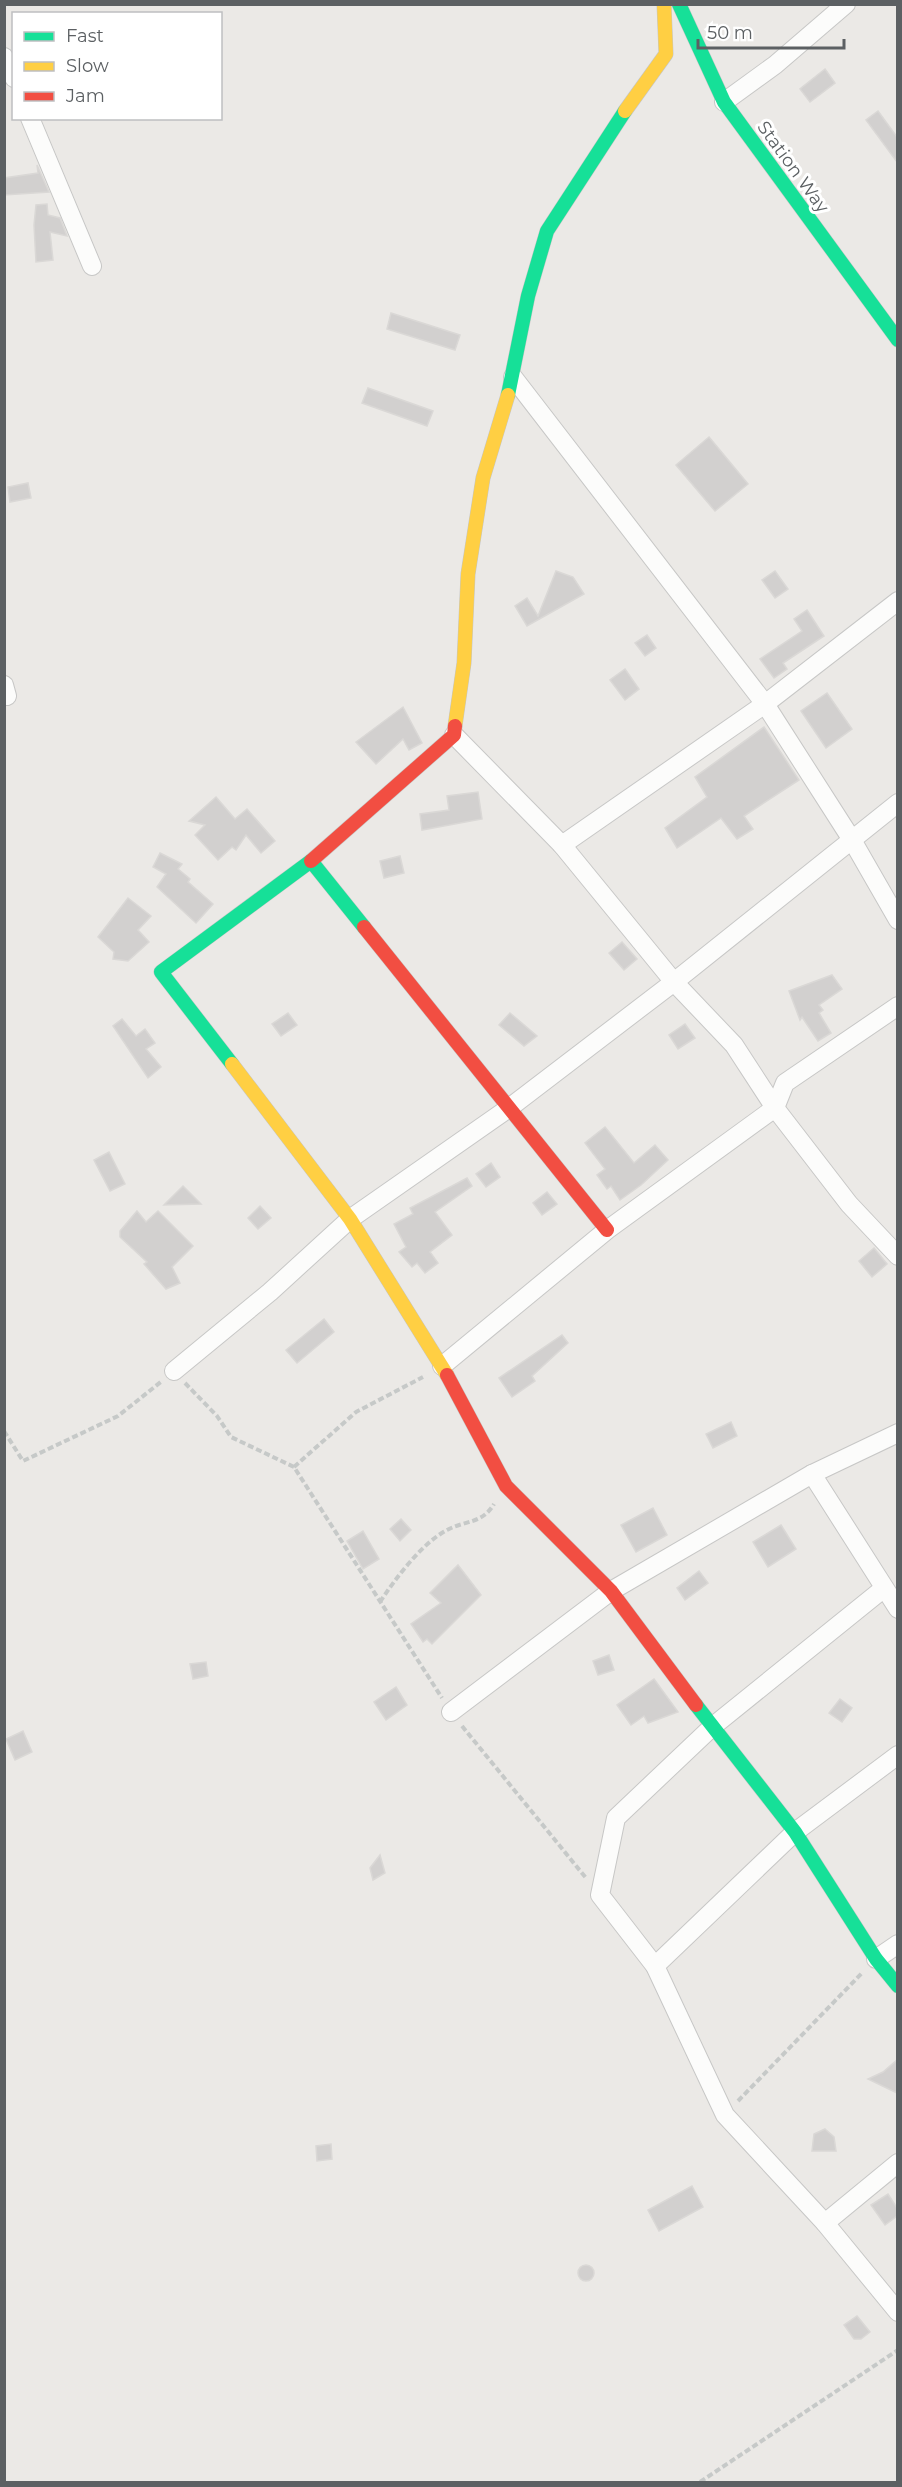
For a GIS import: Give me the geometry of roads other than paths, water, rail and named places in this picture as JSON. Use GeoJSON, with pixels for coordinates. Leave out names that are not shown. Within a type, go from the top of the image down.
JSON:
{"type":"FeatureCollection","features":[{"type":"Feature","properties":{"kind":"street"},"geometry":{"type":"LineString","coordinates":[[664,4],[666,54],[608,136],[547,231],[528,296],[513,377],[483,478],[468,574],[464,663],[454,735],[311,861],[161,972],[350,1219],[442,1366],[506,1486],[611,1591],[712,1727],[795,1832],[876,1959],[897,1986]]}},
{"type":"Feature","properties":{"kind":"street","name":"Station Way"},"geometry":{"type":"LineString","coordinates":[[679,4],[724,102],[897,340]]}},
{"type":"Feature","properties":{"kind":"street"},"geometry":{"type":"LineString","coordinates":[[724,102],[775,64],[846,4]]}},
{"type":"Feature","properties":{"kind":"street"},"geometry":{"type":"LineString","coordinates":[[4,57],[12,74]]}},
{"type":"Feature","properties":{"kind":"street"},"geometry":{"type":"LineString","coordinates":[[31,120],[92,266]]}},
{"type":"Feature","properties":{"kind":"street"},"geometry":{"type":"LineString","coordinates":[[513,377],[765,705],[852,840],[897,920]]}},
{"type":"Feature","properties":{"kind":"street"},"geometry":{"type":"LineString","coordinates":[[562,845],[765,705],[897,601]]}},
{"type":"Feature","properties":{"kind":"street"},"geometry":{"type":"LineString","coordinates":[[4,685],[7,696],[4,696]]}},
{"type":"Feature","properties":{"kind":"street"},"geometry":{"type":"LineString","coordinates":[[454,735],[562,845],[674,982],[734,1045],[775,1108],[849,1204],[897,1256]]}},
{"type":"Feature","properties":{"kind":"street"},"geometry":{"type":"LineString","coordinates":[[174,1371],[270,1292],[350,1219],[509,1108],[674,982],[897,803]]}},
{"type":"Feature","properties":{"kind":"street"},"geometry":{"type":"LineString","coordinates":[[311,861],[607,1230]]}},
{"type":"Feature","properties":{"kind":"street"},"geometry":{"type":"LineString","coordinates":[[442,1366],[607,1230],[775,1108],[785,1083],[897,1006]]}},
{"type":"Feature","properties":{"kind":"street"},"geometry":{"type":"LineString","coordinates":[[451,1712],[611,1591],[812,1474],[897,1433]]}},
{"type":"Feature","properties":{"kind":"street"},"geometry":{"type":"LineString","coordinates":[[812,1474],[897,1609]]}},
{"type":"Feature","properties":{"kind":"street"},"geometry":{"type":"LineString","coordinates":[[883,1589],[712,1727],[616,1818],[600,1895],[655,1966],[725,2115],[825,2223],[897,2312]]}},
{"type":"Feature","properties":{"kind":"street"},"geometry":{"type":"LineString","coordinates":[[655,1966],[795,1832],[897,1755]]}},
{"type":"Feature","properties":{"kind":"street"},"geometry":{"type":"LineString","coordinates":[[876,1959],[897,1944]]}},
{"type":"Feature","properties":{"kind":"street"},"geometry":{"type":"LineString","coordinates":[[825,2223],[897,2163]]}}]}
